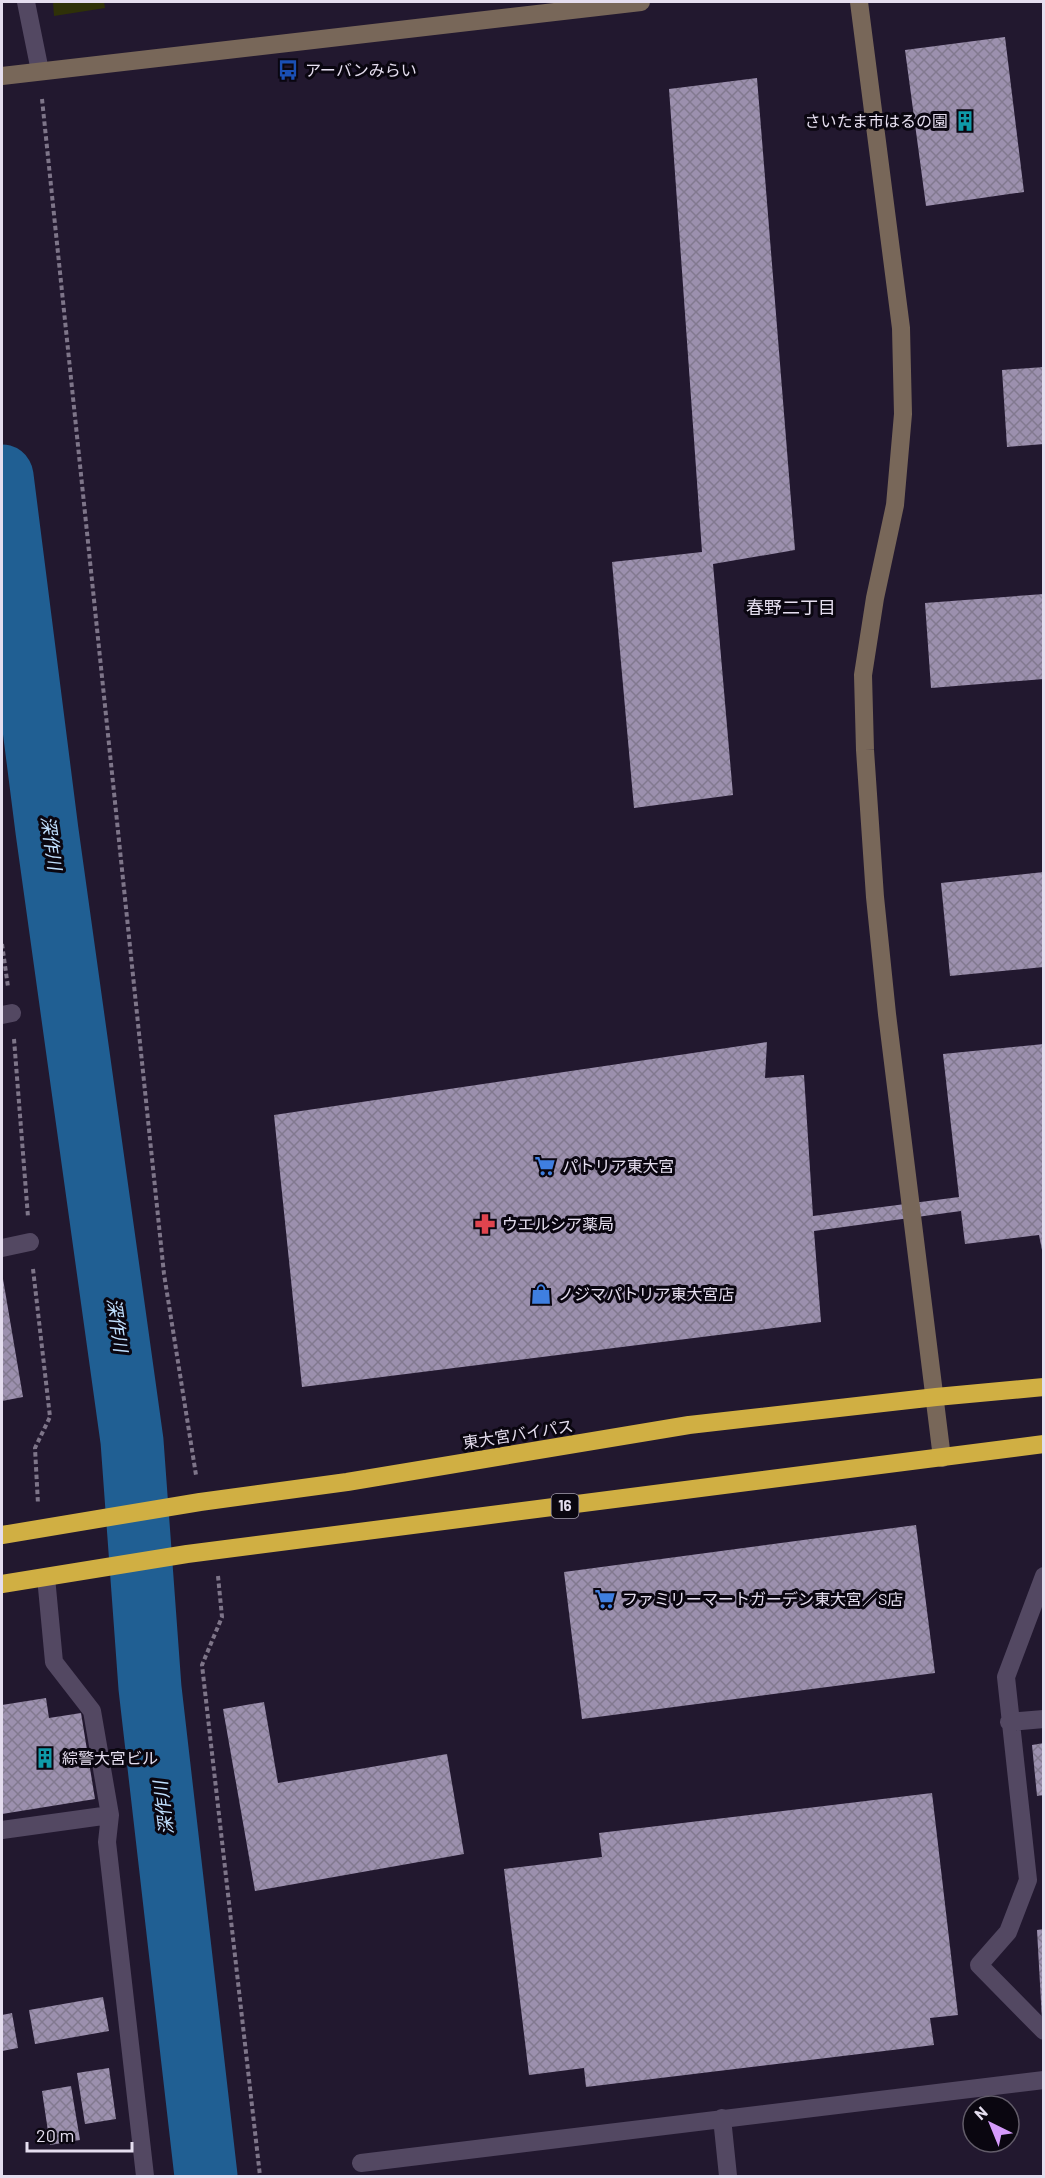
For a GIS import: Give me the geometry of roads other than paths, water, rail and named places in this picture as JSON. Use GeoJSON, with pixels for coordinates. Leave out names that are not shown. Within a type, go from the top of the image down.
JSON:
{"type":"FeatureCollection","features":[{"type":"Feature","properties":{"kind":"highway","name":"東大宮バイパス"},"geometry":{"type":"LineString","coordinates":[[2,1535],[200,1502],[347,1482],[689,1425],[936,1397],[1044,1388]]}},
{"type":"Feature","properties":{"kind":"highway","name":"16"},"geometry":{"type":"LineString","coordinates":[[2,1584],[187,1554],[1044,1444]]}},
{"type":"Feature","properties":{"kind":"street"},"geometry":{"type":"LineString","coordinates":[[26,2],[40,71]]}},
{"type":"Feature","properties":{"kind":"street"},"geometry":{"type":"LineString","coordinates":[[10,75],[641,2]]}},
{"type":"Feature","properties":{"kind":"street"},"geometry":{"type":"LineString","coordinates":[[859,2],[901,328],[903,414],[895,504],[875,598],[863,675],[865,750],[875,897],[887,1014],[942,1458]]}},
{"type":"Feature","properties":{"kind":"street"},"geometry":{"type":"LineString","coordinates":[[2,1248],[30,1242]]}},
{"type":"Feature","properties":{"kind":"street"},"geometry":{"type":"LineString","coordinates":[[1044,1576],[1006,1677],[1009,1722],[1028,1880],[1008,1932],[979,1965],[1044,2031]]}},
{"type":"Feature","properties":{"kind":"street"},"geometry":{"type":"LineString","coordinates":[[46,1577],[54,1662],[92,1711],[110,1815],[107,1842],[145,2176]]}},
{"type":"Feature","properties":{"kind":"street"},"geometry":{"type":"LineString","coordinates":[[1009,1722],[1044,1719]]}},
{"type":"Feature","properties":{"kind":"street"},"geometry":{"type":"LineString","coordinates":[[2,1830],[110,1815]]}},
{"type":"Feature","properties":{"kind":"street"},"geometry":{"type":"LineString","coordinates":[[361,2163],[1044,2080]]}},
{"type":"Feature","properties":{"kind":"street"},"geometry":{"type":"LineString","coordinates":[[722,2118],[728,2176]]}},
{"type":"Feature","properties":{"kind":"waterway","name":"深作川"},"geometry":{"type":"LineString","coordinates":[[2,476],[47,831],[132,1441],[150,1688],[206,2176]]}},
{"type":"Feature","properties":{"kind":"place","name":"アーバンみらい"},"geometry":{"type":"Point","coordinates":[288,70]}},
{"type":"Feature","properties":{"kind":"place","name":"さいたま市はるの園"},"geometry":{"type":"Point","coordinates":[965,121]}},
{"type":"Feature","properties":{"kind":"place","name":"パトリア東大宮"},"geometry":{"type":"Point","coordinates":[545,1166]}},
{"type":"Feature","properties":{"kind":"place","name":"ウエルシア薬局"},"geometry":{"type":"Point","coordinates":[485,1224]}},
{"type":"Feature","properties":{"kind":"place","name":"ノジマパトリア東大宮店"},"geometry":{"type":"Point","coordinates":[541,1294]}},
{"type":"Feature","properties":{"kind":"place","name":"ファミリーマートガーデン東大宮／S店"},"geometry":{"type":"Point","coordinates":[605,1599]}},
{"type":"Feature","properties":{"kind":"place","name":"綜警大宮ビル"},"geometry":{"type":"Point","coordinates":[45,1758]}},
{"type":"Feature","properties":{"kind":"district","name":"春野二丁目"},"geometry":{"type":"Point","coordinates":[791,608]}}]}
